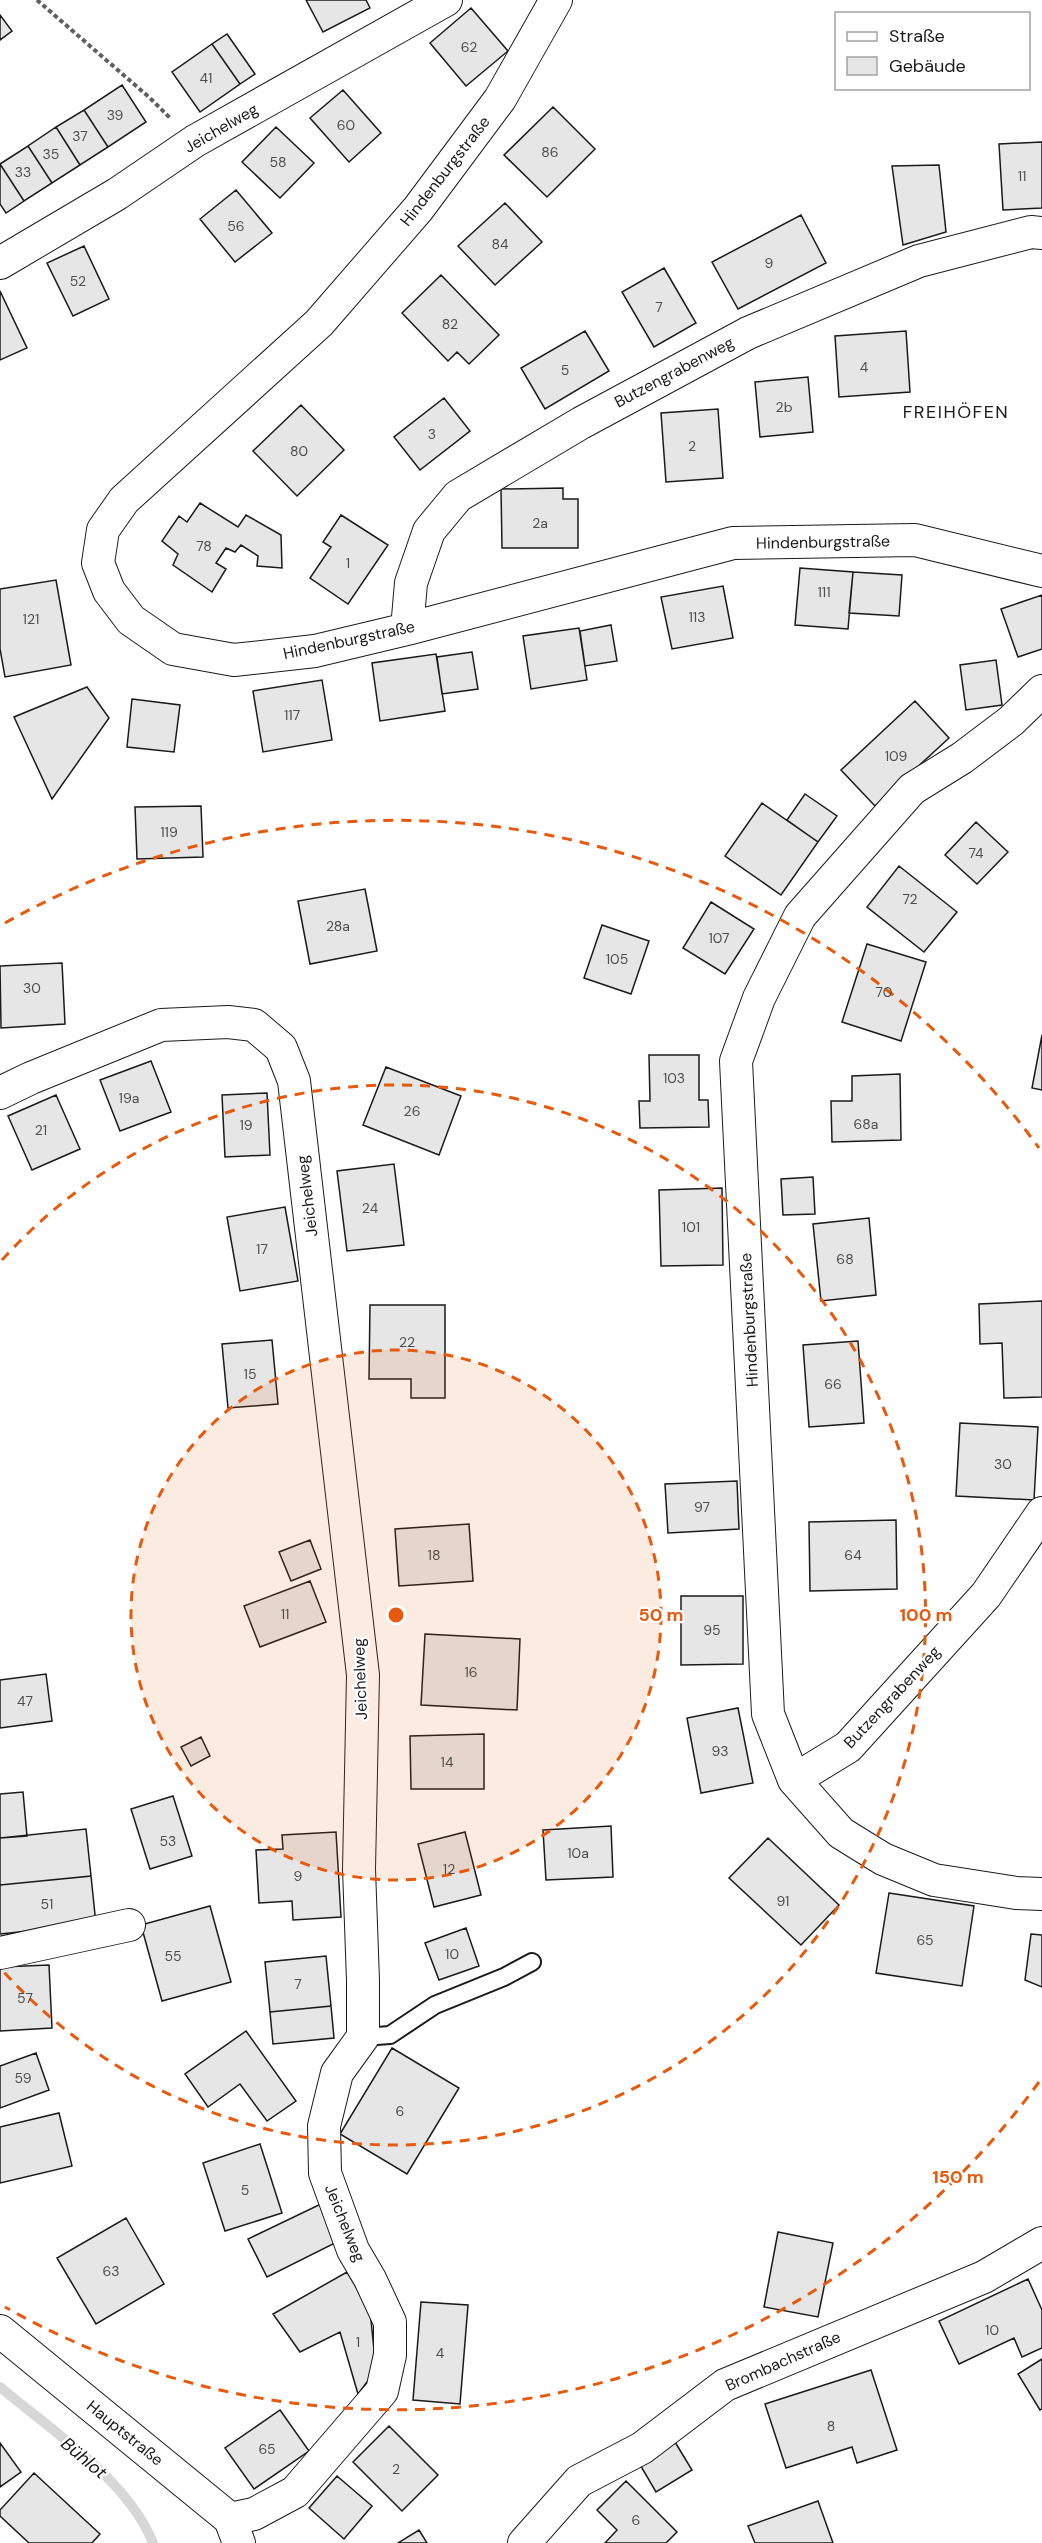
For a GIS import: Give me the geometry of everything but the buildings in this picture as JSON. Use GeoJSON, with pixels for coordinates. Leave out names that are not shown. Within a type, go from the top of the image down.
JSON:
{"type":"FeatureCollection","features":[{"type":"Feature","properties":{"kind":"street","name":"Jeichelweg"},"geometry":{"type":"LineString","coordinates":[[0,263],[117,194],[195,141],[446,0]]}},
{"type":"Feature","properties":{"kind":"street","name":"Hindenburgstraße"},"geometry":{"type":"LineString","coordinates":[[556,0],[500,99],[418,209],[318,323],[124,500],[103,530],[98,563],[109,591],[131,620],[173,650],[234,660],[315,651],[733,543],[915,540],[1042,571]]}},
{"type":"Feature","properties":{"kind":"street","name":"Butzengrabenweg"},"geometry":{"type":"LineString","coordinates":[[407,629],[411,583],[429,531],[458,496],[581,423],[748,333],[919,261],[1031,232],[1042,233]]}},
{"type":"Feature","properties":{"kind":"street","name":"Hindenburgstraße"},"geometry":{"type":"LineString","coordinates":[[1042,691],[1011,721],[962,758],[912,789],[800,916],[759,998],[736,1061],[768,1714],[794,1780],[841,1833],[883,1859],[934,1881],[1016,1893],[1042,1894]]}},
{"type":"Feature","properties":{"kind":"street","name":"Jeichelweg"},"geometry":{"type":"LineString","coordinates":[[0,1093],[161,1025],[228,1022],[254,1025],[281,1048],[294,1081],[363,1675],[359,1869],[363,2037],[337,2073],[324,2126],[325,2173],[353,2250],[370,2279],[390,2322],[390,2355],[382,2391],[295,2492],[254,2514],[235,2531]]}},
{"type":"Feature","properties":{"kind":"street","name":"Butzengrabenweg"},"geometry":{"type":"LineString","coordinates":[[794,1780],[848,1747],[986,1595],[1042,1513]]}},
{"type":"Feature","properties":{"kind":"street"},"geometry":{"type":"LineString","coordinates":[[0,1953],[129,1925]]}},
{"type":"Feature","properties":{"kind":"street","name":"Brombachstraße"},"geometry":{"type":"LineString","coordinates":[[524,2543],[579,2481],[642,2448],[725,2385],[984,2277],[1042,2243]]}},
{"type":"Feature","properties":{"kind":"street","name":"Hauptstraße"},"geometry":{"type":"LineString","coordinates":[[0,2331],[235,2531]]}},
{"type":"Feature","properties":{"kind":"lane"},"geometry":{"type":"LineString","coordinates":[[363,2037],[390,2036],[435,2005],[504,1977],[532,1962]]}},
{"type":"Feature","properties":{"kind":"path"},"geometry":{"type":"LineString","coordinates":[[37,0],[150,98],[195,141]]}},
{"type":"Feature","properties":{"kind":"waterway","name":"Bühlot"},"geometry":{"type":"LineString","coordinates":[[0,2387],[107,2477],[126,2498],[153,2543]]}},
{"type":"Feature","properties":{"kind":"district","name":"FREIHÖFEN"},"geometry":{"type":"Point","coordinates":[956,412]}}]}
